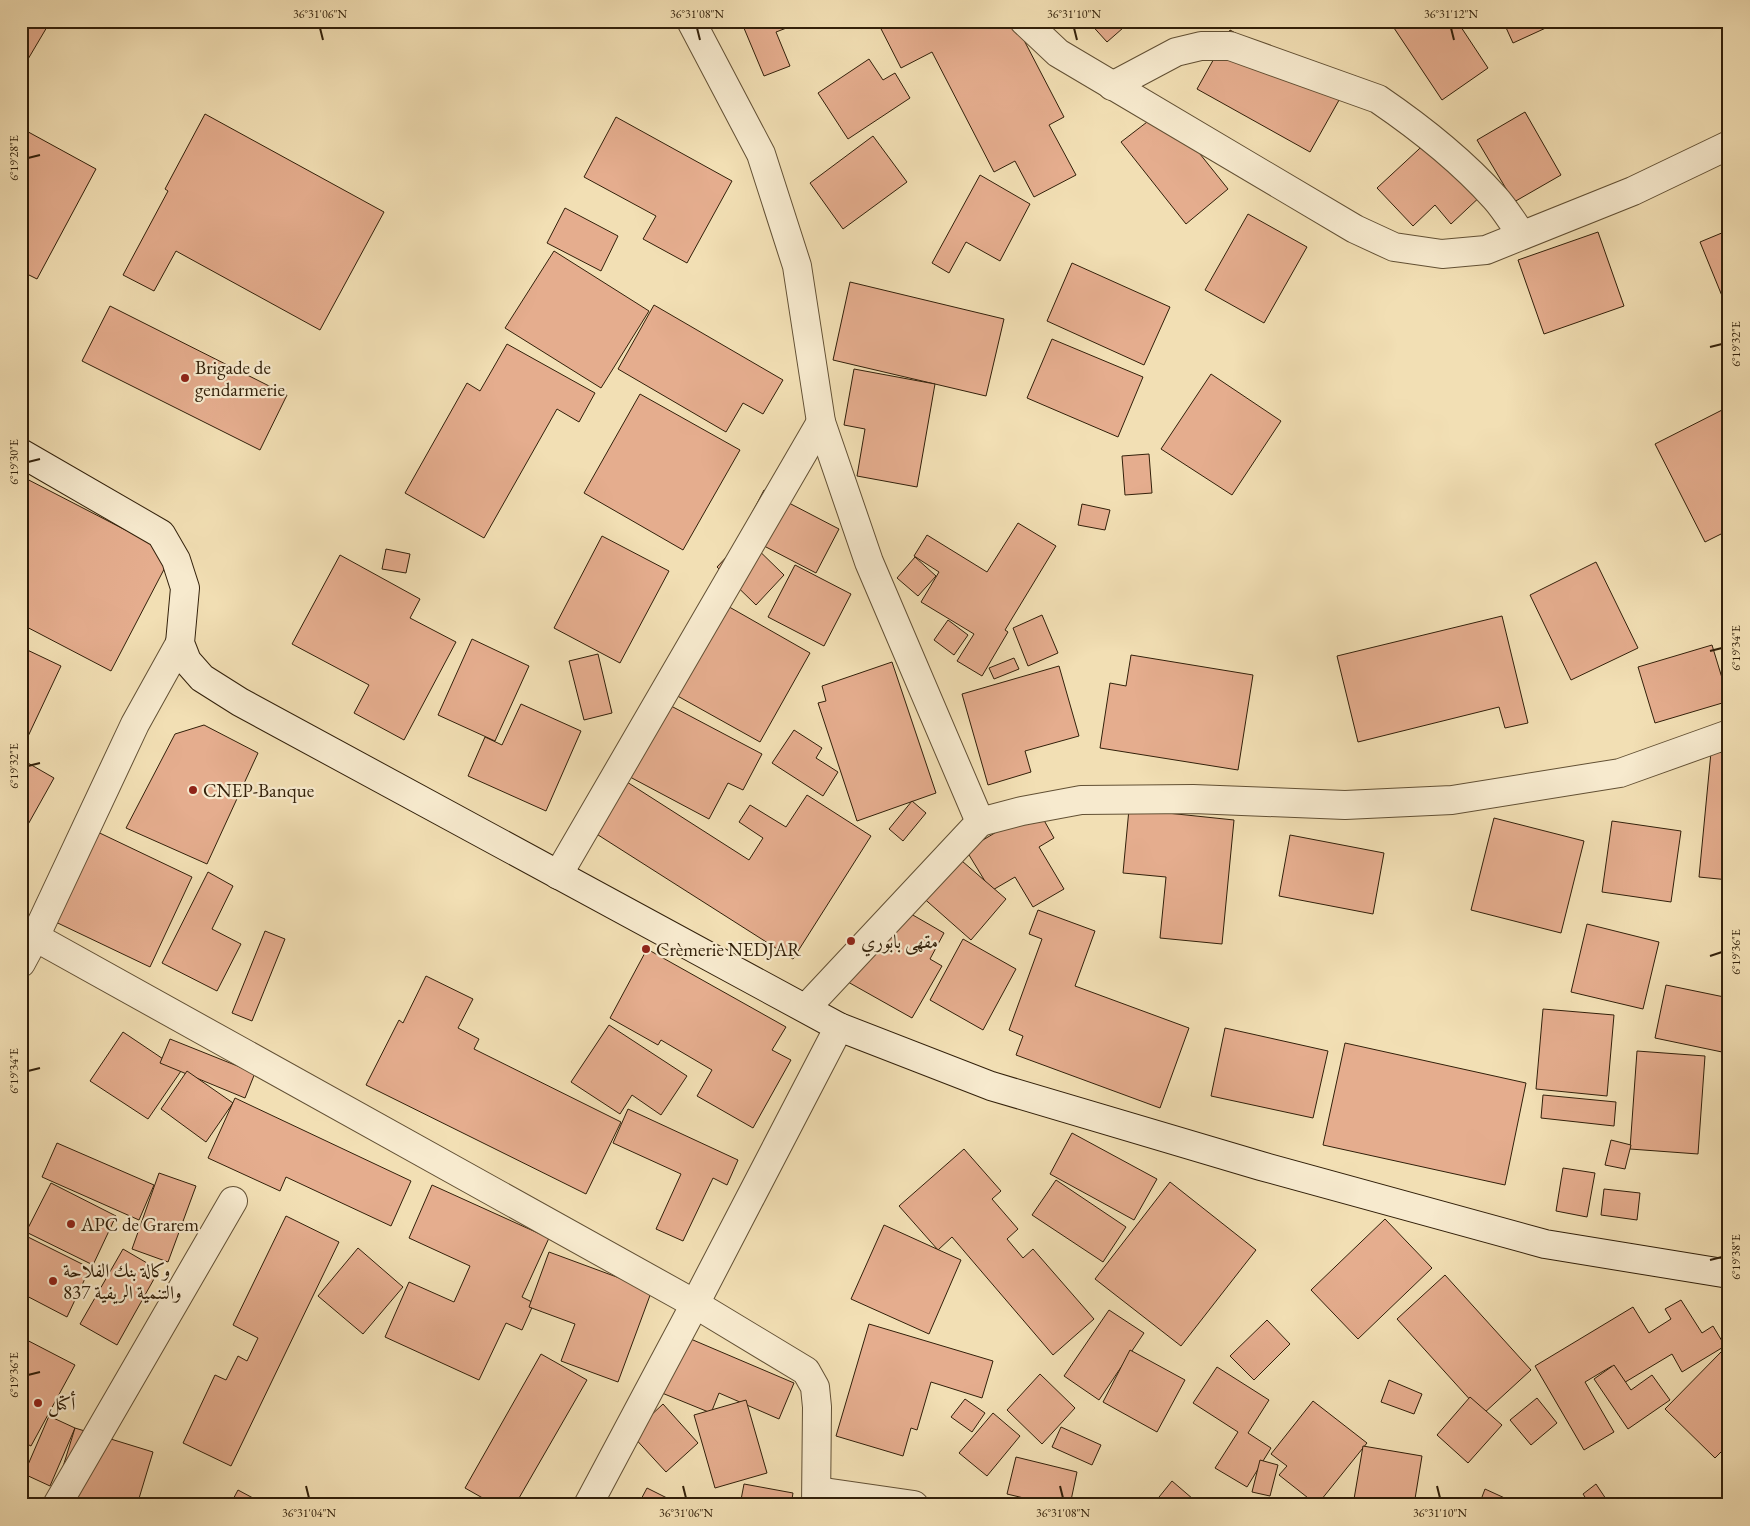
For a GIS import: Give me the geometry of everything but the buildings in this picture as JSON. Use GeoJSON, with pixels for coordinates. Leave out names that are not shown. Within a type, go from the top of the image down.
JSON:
{"type":"FeatureCollection","features":[{"type":"Feature","properties":{"kind":"street"},"geometry":{"type":"LineString","coordinates":[[691,21],[761,154],[798,266],[821,422],[869,562],[980,822]]}},
{"type":"Feature","properties":{"kind":"street"},"geometry":{"type":"LineString","coordinates":[[1024,21],[1058,53],[1355,229],[1394,248],[1442,254],[1486,250],[1632,191],[1729,144]]}},
{"type":"Feature","properties":{"kind":"street"},"geometry":{"type":"LineString","coordinates":[[1112,86],[1176,52],[1201,46],[1230,46],[1378,99],[1455,158],[1496,198],[1522,235]]}},
{"type":"Feature","properties":{"kind":"street"},"geometry":{"type":"LineString","coordinates":[[558,875],[821,422]]}},
{"type":"Feature","properties":{"kind":"street"},"geometry":{"type":"LineString","coordinates":[[21,453],[161,534],[176,560],[185,588],[180,643],[135,724],[21,963]]}},
{"type":"Feature","properties":{"kind":"street"},"geometry":{"type":"LineString","coordinates":[[180,643],[188,661],[202,678],[240,702],[839,1027],[991,1086],[1262,1166],[1545,1244],[1729,1274]]}},
{"type":"Feature","properties":{"kind":"street"},"geometry":{"type":"LineString","coordinates":[[806,1008],[980,822],[1022,811],[1081,800],[1192,799],[1344,805],[1452,800],[1620,773],[1729,734]]}},
{"type":"Feature","properties":{"kind":"street"},"geometry":{"type":"LineString","coordinates":[[35,937],[695,1304],[806,1371],[815,1387],[817,1407],[816,1498],[914,1505]]}},
{"type":"Feature","properties":{"kind":"street"},"geometry":{"type":"LineString","coordinates":[[588,1505],[839,1027]]}},
{"type":"Feature","properties":{"kind":"street"},"geometry":{"type":"LineString","coordinates":[[57,1505],[233,1201]]}},
{"type":"Feature","properties":{"kind":"place","name":"Brigade de gendarmerie"},"geometry":{"type":"Point","coordinates":[185,378]}},
{"type":"Feature","properties":{"kind":"place","name":"CNEP-Banque"},"geometry":{"type":"Point","coordinates":[193,790]}},
{"type":"Feature","properties":{"kind":"place","name":"مقهى بابوري"},"geometry":{"type":"Point","coordinates":[851,941]}},
{"type":"Feature","properties":{"kind":"place","name":"Crèmerie NEDJAR"},"geometry":{"type":"Point","coordinates":[646,949]}},
{"type":"Feature","properties":{"kind":"place","name":"APC de Grarem"},"geometry":{"type":"Point","coordinates":[71,1224]}},
{"type":"Feature","properties":{"kind":"place","name":"وكالة بنك الفلاحة والتنمية الريفية 837"},"geometry":{"type":"Point","coordinates":[53,1281]}},
{"type":"Feature","properties":{"kind":"place","name":"أكتل"},"geometry":{"type":"Point","coordinates":[38,1403]}}]}
